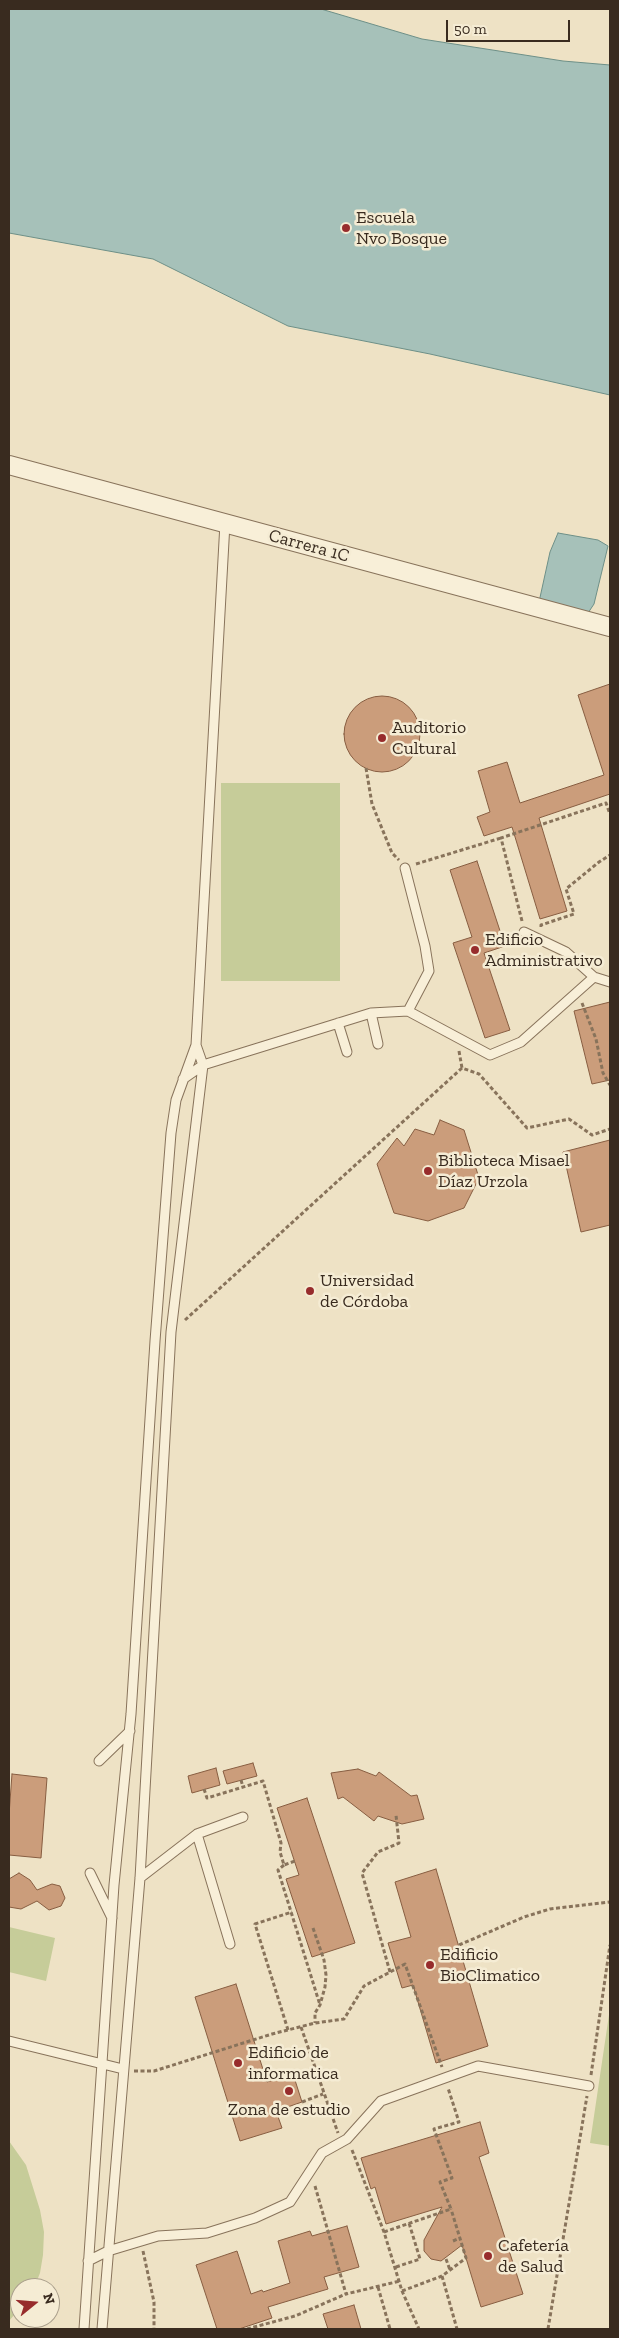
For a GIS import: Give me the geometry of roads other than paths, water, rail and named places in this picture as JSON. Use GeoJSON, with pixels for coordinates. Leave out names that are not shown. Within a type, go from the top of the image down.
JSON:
{"type":"FeatureCollection","features":[{"type":"Feature","properties":{"kind":"street","name":"Carrera 1C"},"geometry":{"type":"LineString","coordinates":[[9,465],[610,627]]}},
{"type":"Feature","properties":{"kind":"lane"},"geometry":{"type":"LineString","coordinates":[[84,2329],[112,1918],[132,1714],[155,1342],[171,1143],[176,1100],[182,1079],[196,1045],[225,523]]}},
{"type":"Feature","properties":{"kind":"lane"},"geometry":{"type":"LineString","coordinates":[[405,868],[424,938],[429,971],[408,1011]]}},
{"type":"Feature","properties":{"kind":"lane"},"geometry":{"type":"LineString","coordinates":[[524,932],[566,952],[594,977],[610,982]]}},
{"type":"Feature","properties":{"kind":"lane"},"geometry":{"type":"LineString","coordinates":[[182,1079],[203,1065],[371,1013],[408,1011],[490,1055],[521,1042],[594,977]]}},
{"type":"Feature","properties":{"kind":"lane"},"geometry":{"type":"LineString","coordinates":[[371,1013],[378,1044]]}},
{"type":"Feature","properties":{"kind":"lane"},"geometry":{"type":"LineString","coordinates":[[338,1023],[347,1052]]}},
{"type":"Feature","properties":{"kind":"lane"},"geometry":{"type":"LineString","coordinates":[[102,2329],[140,1878],[171,1332],[203,1065],[196,1045]]}},
{"type":"Feature","properties":{"kind":"lane"},"geometry":{"type":"LineString","coordinates":[[144,1524],[160,1523]]}},
{"type":"Feature","properties":{"kind":"lane"},"geometry":{"type":"LineString","coordinates":[[132,1714],[150,1714]]}},
{"type":"Feature","properties":{"kind":"lane"},"geometry":{"type":"LineString","coordinates":[[99,1761],[130,1731]]}},
{"type":"Feature","properties":{"kind":"lane"},"geometry":{"type":"LineString","coordinates":[[140,1878],[197,1834],[243,1817]]}},
{"type":"Feature","properties":{"kind":"lane"},"geometry":{"type":"LineString","coordinates":[[197,1834],[230,1944]]}},
{"type":"Feature","properties":{"kind":"lane"},"geometry":{"type":"LineString","coordinates":[[90,1873],[112,1918]]}},
{"type":"Feature","properties":{"kind":"lane"},"geometry":{"type":"LineString","coordinates":[[9,2041],[123,2069]]}},
{"type":"Feature","properties":{"kind":"lane"},"geometry":{"type":"LineString","coordinates":[[88,2260],[108,2251],[158,2236],[207,2233],[255,2218],[290,2202],[322,2153],[347,2139],[381,2101],[478,2066],[589,2086]]}},
{"type":"Feature","properties":{"kind":"water"},"geometry":{"type":"Polygon","coordinates":[[[9,9],[321,9],[422,39],[563,61],[610,65],[610,395],[430,354],[288,326],[153,259],[9,233],[9,9]]]}},
{"type":"Feature","properties":{"kind":"water"},"geometry":{"type":"Polygon","coordinates":[[[558,533],[598,540],[608,546],[594,604],[588,613],[539,602],[550,552],[558,533]]]}},
{"type":"Feature","properties":{"kind":"place","name":"Escuela Nvo Bosque"},"geometry":{"type":"Point","coordinates":[346,228]}},
{"type":"Feature","properties":{"kind":"place","name":"Auditorio Cultural"},"geometry":{"type":"Point","coordinates":[382,738]}},
{"type":"Feature","properties":{"kind":"place","name":"Edificio Administrativo"},"geometry":{"type":"Point","coordinates":[475,950]}},
{"type":"Feature","properties":{"kind":"place","name":"Biblioteca Misael Díaz Urzola"},"geometry":{"type":"Point","coordinates":[428,1171]}},
{"type":"Feature","properties":{"kind":"place","name":"Universidad de Córdoba"},"geometry":{"type":"Point","coordinates":[310,1291]}},
{"type":"Feature","properties":{"kind":"place","name":"Edificio BioClimatico"},"geometry":{"type":"Point","coordinates":[430,1965]}},
{"type":"Feature","properties":{"kind":"place","name":"Edificio de informatica"},"geometry":{"type":"Point","coordinates":[238,2063]}},
{"type":"Feature","properties":{"kind":"place","name":"Zona de estudio"},"geometry":{"type":"Point","coordinates":[289,2091]}},
{"type":"Feature","properties":{"kind":"place","name":"Cafetería de Salud"},"geometry":{"type":"Point","coordinates":[488,2256]}}]}
